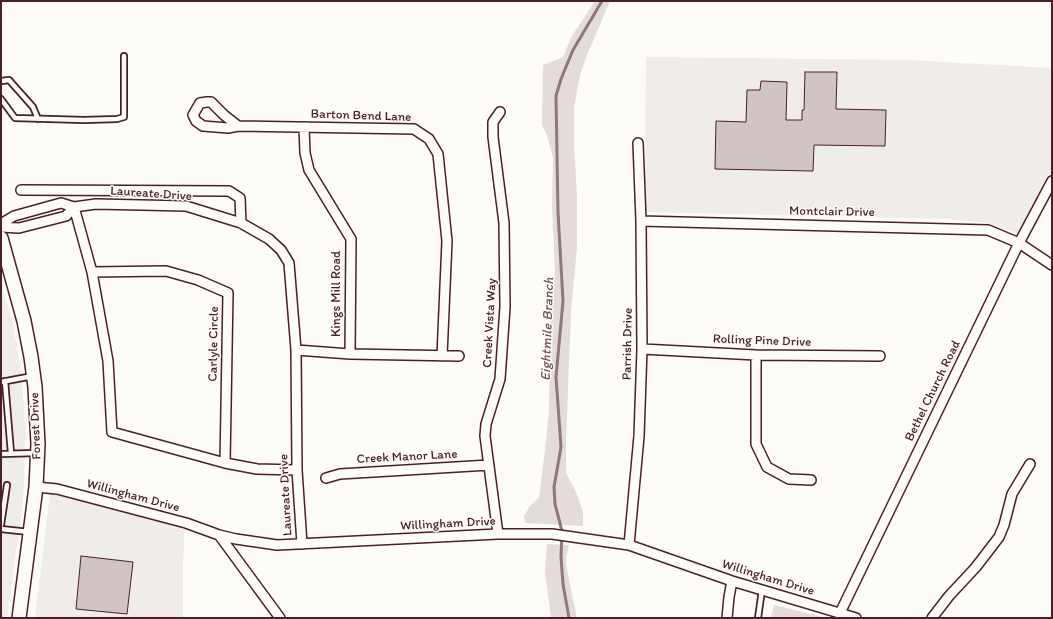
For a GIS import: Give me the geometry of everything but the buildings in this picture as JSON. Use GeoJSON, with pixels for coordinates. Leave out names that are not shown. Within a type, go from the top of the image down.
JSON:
{"type":"FeatureCollection","features":[{"type":"Feature","properties":{"kind":"main road","name":"Forest Drive"},"geometry":{"type":"LineString","coordinates":[[1,238],[24,321],[34,376],[37,415],[38,453],[36,487],[19,618]]}},
{"type":"Feature","properties":{"kind":"street","name":"Creek Vista Way"},"geometry":{"type":"LineString","coordinates":[[498,534],[485,436],[486,424],[500,378],[505,307],[504,224],[493,137],[493,122],[500,112]]}},
{"type":"Feature","properties":{"kind":"street","name":"Barton Bend Lane"},"geometry":{"type":"LineString","coordinates":[[238,126],[414,129],[429,139],[438,154],[447,241],[442,356]]}},
{"type":"Feature","properties":{"kind":"street","name":"Kings Mill Road"},"geometry":{"type":"LineString","coordinates":[[304,127],[305,153],[308,170],[351,239],[350,354]]}},
{"type":"Feature","properties":{"kind":"street","name":"Parrish Drive"},"geometry":{"type":"LineString","coordinates":[[629,545],[639,436],[642,349],[641,221],[638,142]]}},
{"type":"Feature","properties":{"kind":"street","name":"Bethel Church Road"},"geometry":{"type":"LineString","coordinates":[[840,613],[1019,243],[1052,181]]}},
{"type":"Feature","properties":{"kind":"street"},"geometry":{"type":"LineString","coordinates":[[21,190],[228,191],[240,198],[241,223]]}},
{"type":"Feature","properties":{"kind":"street","name":"Laureate Drive"},"geometry":{"type":"LineString","coordinates":[[1,226],[14,216],[61,203],[74,207],[96,204],[186,206],[241,223],[269,239],[281,250],[290,263],[296,350],[298,470],[302,544]]}},
{"type":"Feature","properties":{"kind":"street"},"geometry":{"type":"LineString","coordinates":[[74,207],[92,272],[108,361],[112,432],[225,463],[257,469],[298,470]]}},
{"type":"Feature","properties":{"kind":"street","name":"Laureate Drive"},"geometry":{"type":"LineString","coordinates":[[1,226],[19,228],[66,216],[74,207]]}},
{"type":"Feature","properties":{"kind":"street","name":"Montclair Drive"},"geometry":{"type":"LineString","coordinates":[[641,221],[988,230],[1019,243],[1052,265]]}},
{"type":"Feature","properties":{"kind":"street","name":"Carlyle Circle"},"geometry":{"type":"LineString","coordinates":[[92,272],[166,271],[198,280],[228,293],[225,463]]}},
{"type":"Feature","properties":{"kind":"street","name":"Rolling Pine Drive"},"geometry":{"type":"LineString","coordinates":[[642,349],[756,355],[880,356]]}},
{"type":"Feature","properties":{"kind":"street"},"geometry":{"type":"LineString","coordinates":[[296,350],[350,354],[459,356]]}},
{"type":"Feature","properties":{"kind":"street"},"geometry":{"type":"LineString","coordinates":[[756,355],[756,444],[767,467],[789,479],[811,480]]}},
{"type":"Feature","properties":{"kind":"street"},"geometry":{"type":"LineString","coordinates":[[932,618],[949,596],[976,567],[999,537],[1004,525],[1012,494],[1030,464]]}},
{"type":"Feature","properties":{"kind":"street","name":"Creek Manor Lane"},"geometry":{"type":"LineString","coordinates":[[326,478],[340,474],[489,466]]}},
{"type":"Feature","properties":{"kind":"street","name":"Willingham Drive"},"geometry":{"type":"LineString","coordinates":[[36,487],[57,489],[186,523],[219,535],[277,545],[498,534],[552,534],[573,536],[629,545],[732,581],[854,618]]}},
{"type":"Feature","properties":{"kind":"street"},"geometry":{"type":"LineString","coordinates":[[219,535],[280,618]]}},
{"type":"Feature","properties":{"kind":"street"},"geometry":{"type":"LineString","coordinates":[[727,618],[732,581]]}},
{"type":"Feature","properties":{"kind":"lane"},"geometry":{"type":"LineString","coordinates":[[1,99],[15,118],[84,120],[118,119],[124,117],[124,56]]}},
{"type":"Feature","properties":{"kind":"lane"},"geometry":{"type":"LineString","coordinates":[[1,81],[9,80],[33,107],[38,118]]}},
{"type":"Feature","properties":{"kind":"lane"},"geometry":{"type":"LineString","coordinates":[[11,453],[3,382],[34,376]]}},
{"type":"Feature","properties":{"kind":"lane"},"geometry":{"type":"LineString","coordinates":[[1,454],[38,453]]}},
{"type":"Feature","properties":{"kind":"lane"},"geometry":{"type":"LineString","coordinates":[[1,525],[7,485]]}},
{"type":"Feature","properties":{"kind":"lane"},"geometry":{"type":"LineString","coordinates":[[1,529],[31,532]]}},
{"type":"Feature","properties":{"kind":"lane"},"geometry":{"type":"LineString","coordinates":[[758,618],[762,590]]}},
{"type":"Feature","properties":{"kind":"shaded area"},"geometry":{"type":"Polygon","coordinates":[[[595,1],[610,1],[580,75],[574,107],[577,248],[571,311],[566,442],[566,473],[576,492],[583,512],[583,526],[525,523],[524,516],[530,506],[539,498],[545,450],[549,411],[550,332],[555,271],[552,207],[553,158],[547,135],[542,125],[543,65],[563,57],[572,36],[595,1]]]}},
{"type":"Feature","properties":{"kind":"shaded area"},"geometry":{"type":"Polygon","coordinates":[[[646,57],[908,60],[1052,68],[1052,167],[1019,234],[988,223],[949,219],[645,212],[646,57]]]}},
{"type":"Feature","properties":{"kind":"shaded area"},"geometry":{"type":"Polygon","coordinates":[[[1,285],[11,316],[21,369],[26,434],[23,501],[7,618],[1,618],[1,285]]]}},
{"type":"Feature","properties":{"kind":"shaded area"},"geometry":{"type":"Polygon","coordinates":[[[50,493],[185,525],[183,618],[35,618],[50,493]]]}},
{"type":"Feature","properties":{"kind":"shaded area"},"geometry":{"type":"Polygon","coordinates":[[[547,544],[569,545],[566,558],[567,570],[577,618],[551,618],[545,572],[547,544]]]}},
{"type":"Feature","properties":{"kind":"shaded area"},"geometry":{"type":"Polygon","coordinates":[[[774,605],[827,618],[771,618],[774,605]]]}},
{"type":"Feature","properties":{"kind":"waterway","name":"Eightmile Branch"},"geometry":{"type":"LineString","coordinates":[[569,618],[563,584],[561,557],[562,531],[555,504],[554,487],[561,447],[556,377],[563,301],[558,212],[556,96],[561,79],[573,50],[602,1]]}}]}
